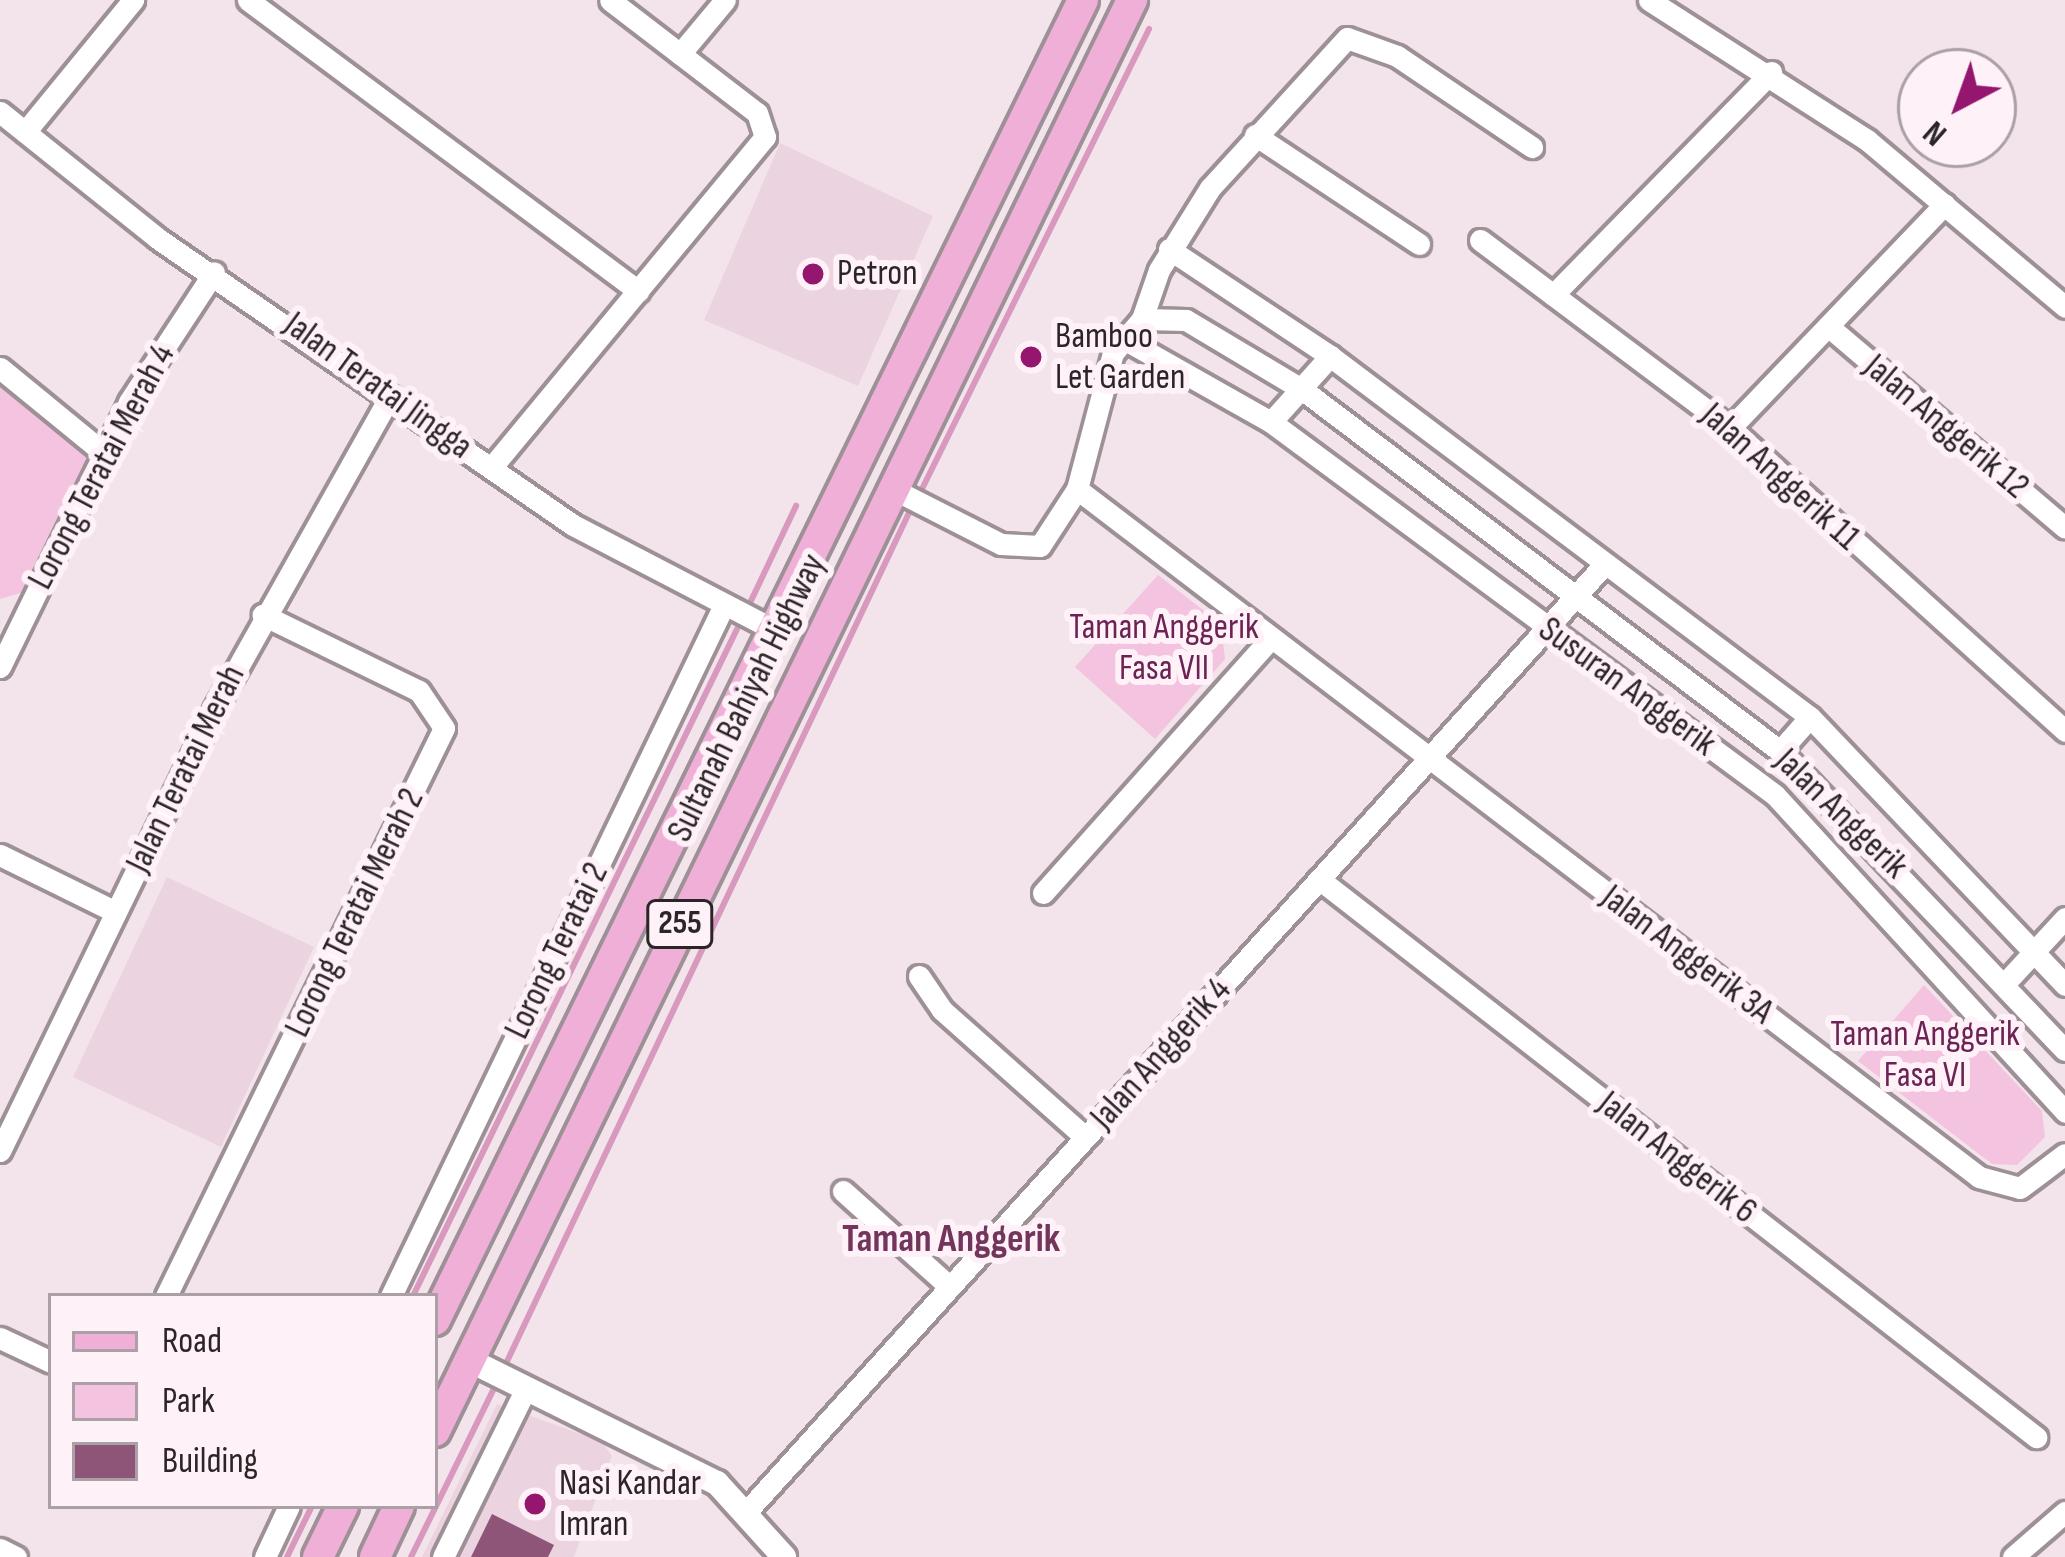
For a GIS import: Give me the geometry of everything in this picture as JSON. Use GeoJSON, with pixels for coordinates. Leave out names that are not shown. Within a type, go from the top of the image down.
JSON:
{"type":"FeatureCollection","features":[{"type":"Feature","properties":{"kind":"main road","name":"Sultanah Bahiyah Highway"},"geometry":{"type":"LineString","coordinates":[[438,1314],[1083,0]]}},
{"type":"Feature","properties":{"kind":"main road","name":"Sultanah Bahiyah Highway"},"geometry":{"type":"LineString","coordinates":[[438,1426],[479,1365],[891,488],[1132,0]]}},
{"type":"Feature","properties":{"kind":"main road"},"geometry":{"type":"LineString","coordinates":[[983,202],[1009,208],[1085,94]]}},
{"type":"Feature","properties":{"kind":"main road"},"geometry":{"type":"LineString","coordinates":[[855,470],[902,407],[974,261],[987,251],[1007,258]]}},
{"type":"Feature","properties":{"kind":"main road"},"geometry":{"type":"LineString","coordinates":[[318,1557],[342,1509]]}},
{"type":"Feature","properties":{"kind":"main road"},"geometry":{"type":"LineString","coordinates":[[375,1557],[398,1509]]}},
{"type":"Feature","properties":{"kind":"street"},"geometry":{"type":"LineString","coordinates":[[25,132],[133,0]]}},
{"type":"Feature","properties":{"kind":"street"},"geometry":{"type":"LineString","coordinates":[[248,0],[639,290]]}},
{"type":"Feature","properties":{"kind":"street"},"geometry":{"type":"LineString","coordinates":[[491,468],[767,128],[610,0]]}},
{"type":"Feature","properties":{"kind":"street"},"geometry":{"type":"LineString","coordinates":[[680,54],[725,0]]}},
{"type":"Feature","properties":{"kind":"street"},"geometry":{"type":"LineString","coordinates":[[1648,0],[1771,72],[1945,204],[2065,307]]}},
{"type":"Feature","properties":{"kind":"street"},"geometry":{"type":"LineString","coordinates":[[891,488],[1016,550],[1040,546],[1077,489],[1096,397],[1124,339],[1142,319],[1169,249],[1255,135],[1335,45],[1356,37],[1532,147]]}},
{"type":"Feature","properties":{"kind":"street"},"geometry":{"type":"LineString","coordinates":[[1553,295],[1771,72]]}},
{"type":"Feature","properties":{"kind":"street","name":"Jalan Teratai Jingga"},"geometry":{"type":"LineString","coordinates":[[0,112],[214,272],[573,524],[775,630]]}},
{"type":"Feature","properties":{"kind":"street"},"geometry":{"type":"LineString","coordinates":[[1255,135],[1419,244]]}},
{"type":"Feature","properties":{"kind":"street"},"geometry":{"type":"LineString","coordinates":[[1730,428],[1945,204]]}},
{"type":"Feature","properties":{"kind":"street","name":"Jalan Anggerik 11"},"geometry":{"type":"LineString","coordinates":[[1480,240],[1730,428],[2065,731]]}},
{"type":"Feature","properties":{"kind":"street"},"geometry":{"type":"LineString","coordinates":[[1169,249],[1330,356],[1603,566],[1810,717],[2065,985]]}},
{"type":"Feature","properties":{"kind":"street","name":"Lorong Teratai Merah 4"},"geometry":{"type":"LineString","coordinates":[[0,667],[6,639],[104,452],[214,272]]}},
{"type":"Feature","properties":{"kind":"street","name":"Jalan Anggerik"},"geometry":{"type":"LineString","coordinates":[[1142,319],[1186,320],[1303,390],[1780,751],[2006,982],[2065,1050]]}},
{"type":"Feature","properties":{"kind":"street","name":"Jalan Anggerik 12"},"geometry":{"type":"LineString","coordinates":[[1828,326],[2065,528]]}},
{"type":"Feature","properties":{"kind":"street","name":"Susuran Anggerik"},"geometry":{"type":"LineString","coordinates":[[1124,339],[1271,422],[1775,794],[2065,1112]]}},
{"type":"Feature","properties":{"kind":"street"},"geometry":{"type":"LineString","coordinates":[[1271,422],[1330,356]]}},
{"type":"Feature","properties":{"kind":"street"},"geometry":{"type":"LineString","coordinates":[[0,368],[104,452]]}},
{"type":"Feature","properties":{"kind":"street","name":"Jalan Teratai Merah"},"geometry":{"type":"LineString","coordinates":[[0,1151],[263,615],[391,396]]}},
{"type":"Feature","properties":{"kind":"street"},"geometry":{"type":"LineString","coordinates":[[1077,489],[1429,758]]}},
{"type":"Feature","properties":{"kind":"street","name":"Jalan Anggerik 4"},"geometry":{"type":"LineString","coordinates":[[748,1511],[1603,566]]}},
{"type":"Feature","properties":{"kind":"street","name":"Lorong Teratai 2"},"geometry":{"type":"LineString","coordinates":[[392,1293],[724,605]]}},
{"type":"Feature","properties":{"kind":"street","name":"Lorong Teratai Merah 2"},"geometry":{"type":"LineString","coordinates":[[167,1293],[444,728],[419,691],[263,615]]}},
{"type":"Feature","properties":{"kind":"street"},"geometry":{"type":"LineString","coordinates":[[1043,893],[1271,638]]}},
{"type":"Feature","properties":{"kind":"street"},"geometry":{"type":"LineString","coordinates":[[1780,751],[1810,717]]}},
{"type":"Feature","properties":{"kind":"street","name":"Jalan Anggerik 3A"},"geometry":{"type":"LineString","coordinates":[[1429,758],[1979,1177],[2020,1188],[2065,1154]]}},
{"type":"Feature","properties":{"kind":"street"},"geometry":{"type":"LineString","coordinates":[[0,855],[116,911]]}},
{"type":"Feature","properties":{"kind":"street","name":"Jalan Anggerik 6"},"geometry":{"type":"LineString","coordinates":[[1319,879],[2036,1437]]}},
{"type":"Feature","properties":{"kind":"street"},"geometry":{"type":"LineString","coordinates":[[2006,982],[2065,918]]}},
{"type":"Feature","properties":{"kind":"street"},"geometry":{"type":"LineString","coordinates":[[919,976],[942,1010],[1085,1137]]}},
{"type":"Feature","properties":{"kind":"street"},"geometry":{"type":"LineString","coordinates":[[843,1191],[949,1286]]}},
{"type":"Feature","properties":{"kind":"street"},"geometry":{"type":"LineString","coordinates":[[0,1338],[48,1361]]}},
{"type":"Feature","properties":{"kind":"street"},"geometry":{"type":"LineString","coordinates":[[479,1365],[671,1457],[748,1511],[784,1557]]}},
{"type":"Feature","properties":{"kind":"street"},"geometry":{"type":"LineString","coordinates":[[443,1557],[520,1385]]}},
{"type":"Feature","properties":{"kind":"street"},"geometry":{"type":"LineString","coordinates":[[265,1557],[288,1509]]}},
{"type":"Feature","properties":{"kind":"street"},"geometry":{"type":"LineString","coordinates":[[2013,1557],[2065,1512]]}},
{"type":"Feature","properties":{"kind":"street"},"geometry":{"type":"LineString","coordinates":[[0,1550],[16,1557]]}},
{"type":"Feature","properties":{"kind":"shaded area"},"geometry":{"type":"Polygon","coordinates":[[[780,143],[933,216],[858,386],[704,320],[780,143]]]}},
{"type":"Feature","properties":{"kind":"shaded area"},"geometry":{"type":"Polygon","coordinates":[[[167,877],[314,947],[221,1147],[73,1077],[167,877]]]}},
{"type":"Feature","properties":{"kind":"shaded area"},"geometry":{"type":"Polygon","coordinates":[[[497,1404],[601,1441],[612,1456],[574,1557],[422,1557],[497,1404]]]}},
{"type":"Feature","properties":{"kind":"green space"},"geometry":{"type":"Polygon","coordinates":[[[0,375],[93,452],[27,591],[0,599],[0,375]]]}},
{"type":"Feature","properties":{"kind":"green space","name":"Taman Anggerik Fasa VII"},"geometry":{"type":"Polygon","coordinates":[[[1158,575],[1221,624],[1225,659],[1155,739],[1075,667],[1158,575]]]}},
{"type":"Feature","properties":{"kind":"green space","name":"Taman Anggerik Fasa VI"},"geometry":{"type":"Polygon","coordinates":[[[1924,985],[2042,1111],[2045,1137],[2017,1165],[1992,1164],[1858,1061],[1924,985]]]}},
{"type":"Feature","properties":{"kind":"building"},"geometry":{"type":"Polygon","coordinates":[[[492,1514],[554,1545],[548,1557],[471,1557],[492,1514]]]}},
{"type":"Feature","properties":{"kind":"waterway"},"geometry":{"type":"LineString","coordinates":[[922,489],[1149,29]]}},
{"type":"Feature","properties":{"kind":"waterway"},"geometry":{"type":"LineString","coordinates":[[749,605],[796,506]]}},
{"type":"Feature","properties":{"kind":"waterway"},"geometry":{"type":"LineString","coordinates":[[502,1372],[909,513]]}},
{"type":"Feature","properties":{"kind":"waterway"},"geometry":{"type":"LineString","coordinates":[[414,1293],[737,629]]}},
{"type":"Feature","properties":{"kind":"waterway"},"geometry":{"type":"LineString","coordinates":[[438,1502],[496,1384]]}},
{"type":"Feature","properties":{"kind":"waterway"},"geometry":{"type":"LineString","coordinates":[[287,1557],[311,1509]]}},
{"type":"Feature","properties":{"kind":"waterway"},"geometry":{"type":"LineString","coordinates":[[411,1557],[435,1509]]}},
{"type":"Feature","properties":{"kind":"place","name":"Petron"},"geometry":{"type":"Point","coordinates":[813,274]}},
{"type":"Feature","properties":{"kind":"place","name":"Bamboo Let Garden"},"geometry":{"type":"Point","coordinates":[1031,357]}},
{"type":"Feature","properties":{"kind":"place","name":"Nasi Kandar Imran"},"geometry":{"type":"Point","coordinates":[535,1504]}},
{"type":"Feature","properties":{"kind":"district","name":"Taman Anggerik"},"geometry":{"type":"Point","coordinates":[951,1240]}}]}
